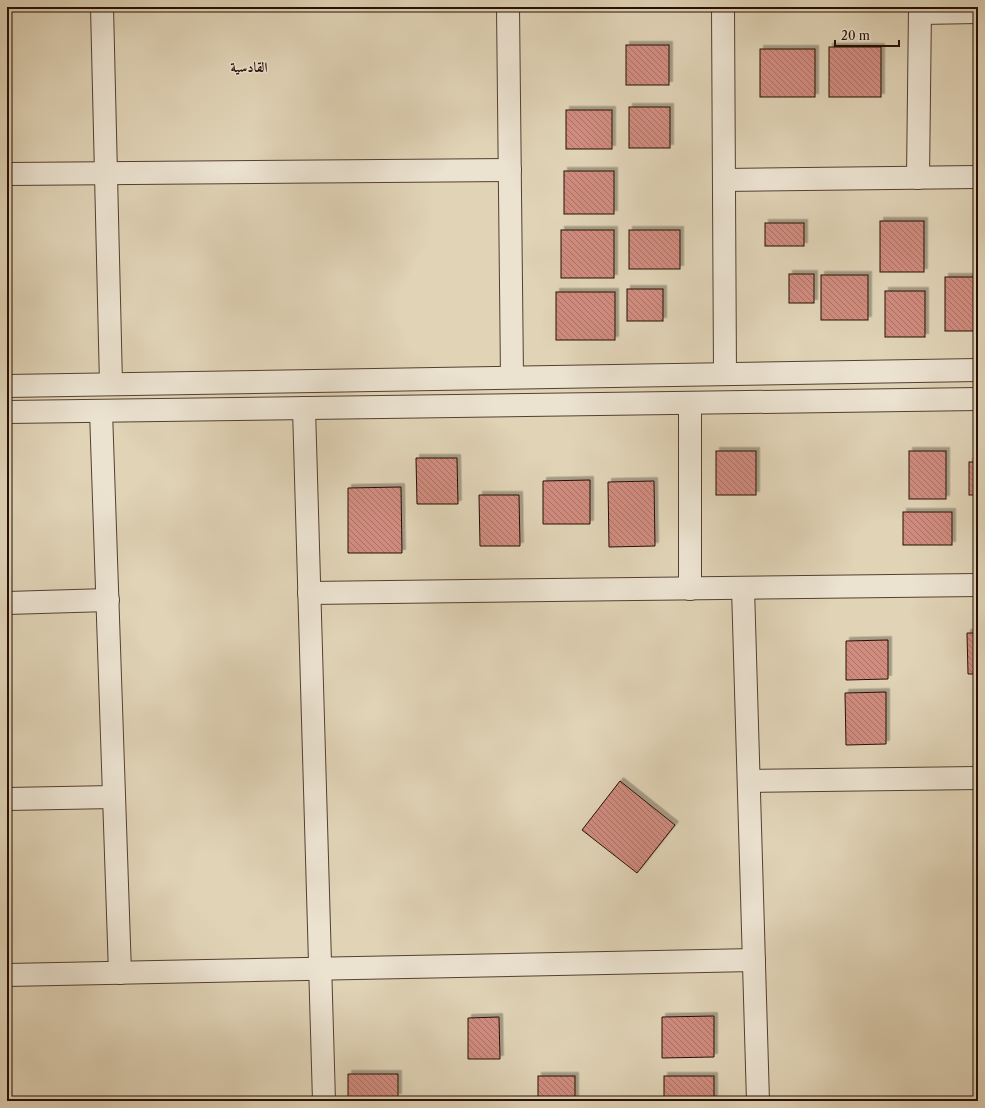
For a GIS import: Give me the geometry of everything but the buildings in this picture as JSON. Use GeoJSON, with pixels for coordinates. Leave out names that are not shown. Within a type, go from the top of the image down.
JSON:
{"type":"FeatureCollection","features":[{"type":"Feature","properties":{"kind":"street"},"geometry":{"type":"LineString","coordinates":[[102,7],[111,384]]}},
{"type":"Feature","properties":{"kind":"street"},"geometry":{"type":"LineString","coordinates":[[508,7],[512,377]]}},
{"type":"Feature","properties":{"kind":"street"},"geometry":{"type":"LineString","coordinates":[[723,7],[725,374]]}},
{"type":"Feature","properties":{"kind":"street"},"geometry":{"type":"LineString","coordinates":[[918,178],[920,10],[978,12]]}},
{"type":"Feature","properties":{"kind":"street"},"geometry":{"type":"LineString","coordinates":[[7,174],[510,170]]}},
{"type":"Feature","properties":{"kind":"street"},"geometry":{"type":"LineString","coordinates":[[724,180],[978,177]]}},
{"type":"Feature","properties":{"kind":"street"},"geometry":{"type":"LineString","coordinates":[[7,386],[978,370]]}},
{"type":"Feature","properties":{"kind":"street"},"geometry":{"type":"LineString","coordinates":[[200,382],[200,410]]}},
{"type":"Feature","properties":{"kind":"street"},"geometry":{"type":"LineString","coordinates":[[7,412],[978,399]]}},
{"type":"Feature","properties":{"kind":"street"},"geometry":{"type":"LineString","coordinates":[[690,403],[690,589]]}},
{"type":"Feature","properties":{"kind":"street"},"geometry":{"type":"LineString","coordinates":[[304,408],[324,1101]]}},
{"type":"Feature","properties":{"kind":"street"},"geometry":{"type":"LineString","coordinates":[[101,411],[120,973]]}},
{"type":"Feature","properties":{"kind":"street"},"geometry":{"type":"LineString","coordinates":[[309,593],[978,586]]}},
{"type":"Feature","properties":{"kind":"street"},"geometry":{"type":"LineString","coordinates":[[743,588],[758,1101]]}},
{"type":"Feature","properties":{"kind":"street"},"geometry":{"type":"LineString","coordinates":[[7,602],[108,600]]}},
{"type":"Feature","properties":{"kind":"street"},"geometry":{"type":"LineString","coordinates":[[749,781],[978,778]]}},
{"type":"Feature","properties":{"kind":"street"},"geometry":{"type":"LineString","coordinates":[[7,799],[114,798]]}},
{"type":"Feature","properties":{"kind":"street"},"geometry":{"type":"LineString","coordinates":[[7,975],[754,960]]}},
{"type":"Feature","properties":{"kind":"district","name":"القادسية"},"geometry":{"type":"Point","coordinates":[249,67]}}]}
